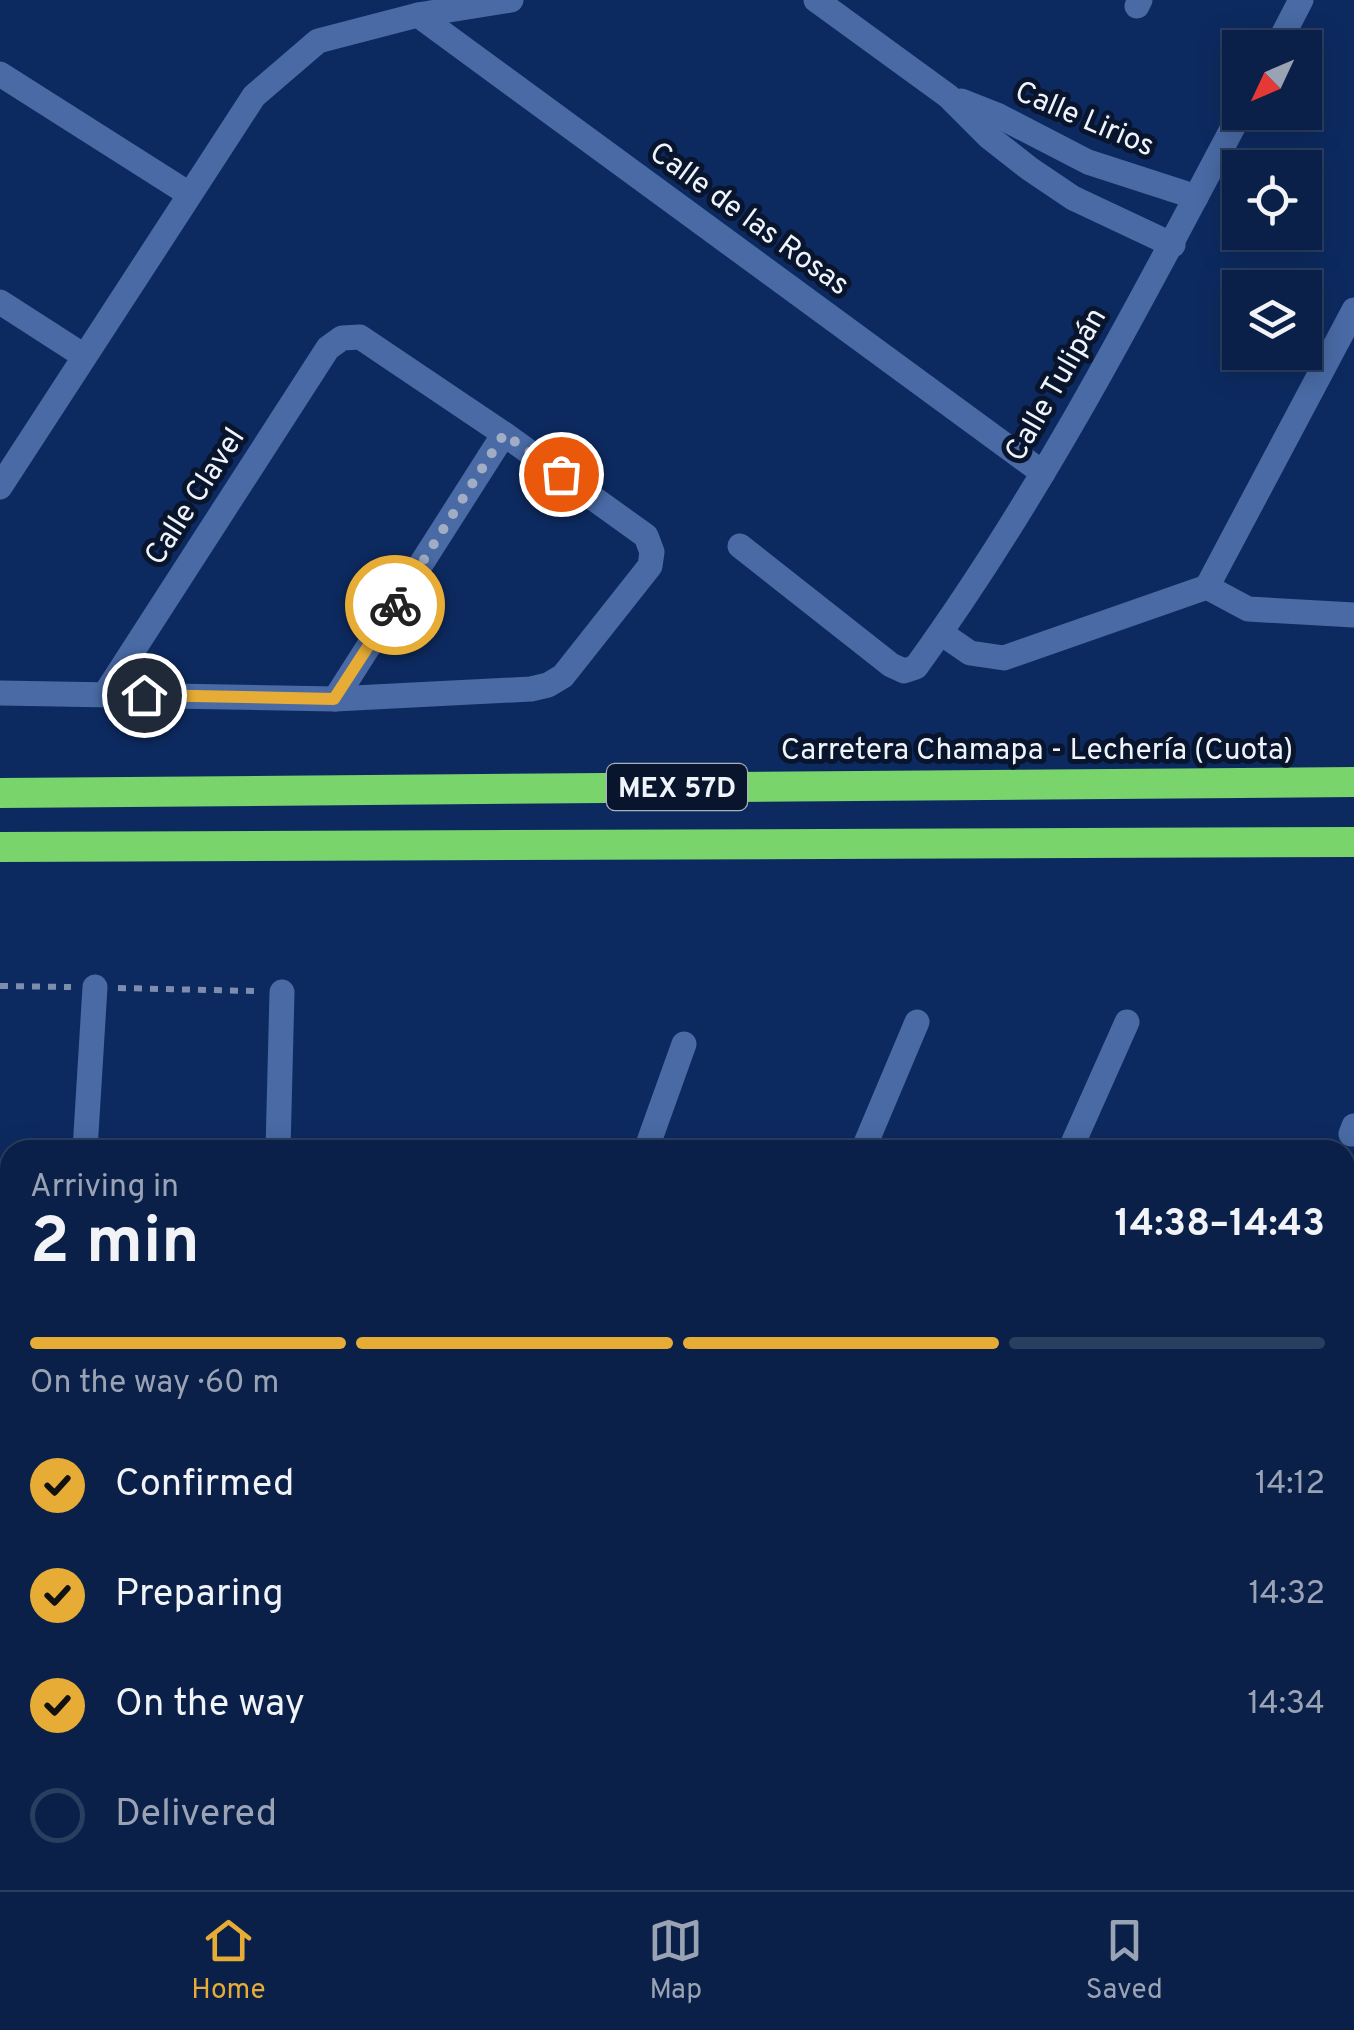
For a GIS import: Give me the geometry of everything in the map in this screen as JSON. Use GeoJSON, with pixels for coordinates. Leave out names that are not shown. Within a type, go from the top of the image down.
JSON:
{"type":"FeatureCollection","features":[{"type":"Feature","properties":{"kind":"highway","name":"Carretera Chamapa - Lechería (Cuota)"},"geometry":{"type":"LineString","coordinates":[[0,793],[1354,782]]}},
{"type":"Feature","properties":{"kind":"highway","name":"MEX 57D"},"geometry":{"type":"LineString","coordinates":[[0,847],[1354,842]]}},
{"type":"Feature","properties":{"kind":"street"},"geometry":{"type":"LineString","coordinates":[[0,487],[254,96],[318,41],[418,15],[510,0]]}},
{"type":"Feature","properties":{"kind":"street","name":"Calle Lirios"},"geometry":{"type":"LineString","coordinates":[[816,0],[948,96],[1030,170],[1073,198],[1173,245]]}},
{"type":"Feature","properties":{"kind":"street"},"geometry":{"type":"LineString","coordinates":[[1285,30],[1301,0]]}},
{"type":"Feature","properties":{"kind":"street","name":"Calle de las Rosas"},"geometry":{"type":"LineString","coordinates":[[418,15],[1043,473]]}},
{"type":"Feature","properties":{"kind":"street"},"geometry":{"type":"LineString","coordinates":[[0,74],[189,194]]}},
{"type":"Feature","properties":{"kind":"street","name":"Calle Lirios"},"geometry":{"type":"LineString","coordinates":[[948,96],[999,116],[1088,162],[1196,198]]}},
{"type":"Feature","properties":{"kind":"street","name":"Calle Tulipán"},"geometry":{"type":"LineString","coordinates":[[740,546],[891,665],[904,671],[916,667],[1043,473],[1173,245],[1232,130]]}},
{"type":"Feature","properties":{"kind":"street"},"geometry":{"type":"LineString","coordinates":[[0,302],[84,356]]}},
{"type":"Feature","properties":{"kind":"street"},"geometry":{"type":"LineString","coordinates":[[941,633],[970,654],[1004,658],[1207,587],[1354,310]]}},
{"type":"Feature","properties":{"kind":"street","name":"Calle Clavel"},"geometry":{"type":"LineString","coordinates":[[106,694],[328,348],[342,338],[360,337],[504,434]]}},
{"type":"Feature","properties":{"kind":"street"},"geometry":{"type":"LineString","coordinates":[[0,693],[334,699],[548,685],[563,676],[650,566],[652,552],[646,536],[504,434],[334,699]]}},
{"type":"Feature","properties":{"kind":"street"},"geometry":{"type":"LineString","coordinates":[[1207,587],[1248,609],[1354,615]]}},
{"type":"Feature","properties":{"kind":"street"},"geometry":{"type":"LineString","coordinates":[[85,1140],[94,987]]}},
{"type":"Feature","properties":{"kind":"street"},"geometry":{"type":"LineString","coordinates":[[278,1140],[282,992]]}},
{"type":"Feature","properties":{"kind":"street"},"geometry":{"type":"LineString","coordinates":[[867,1140],[916,1022]]}},
{"type":"Feature","properties":{"kind":"street"},"geometry":{"type":"LineString","coordinates":[[1074,1140],[1127,1022]]}},
{"type":"Feature","properties":{"kind":"street"},"geometry":{"type":"LineString","coordinates":[[650,1140],[684,1044]]}},
{"type":"Feature","properties":{"kind":"path"},"geometry":{"type":"LineString","coordinates":[[0,986],[282,992]]}},
{"type":"Feature","properties":{"kind":"way so far"},"geometry":{"type":"LineString","coordinates":[[395,605],[504,434],[561,474]]}},
{"type":"Feature","properties":{"kind":"route"},"geometry":{"type":"LineString","coordinates":[[144,695],[334,699],[395,605]]}}]}
